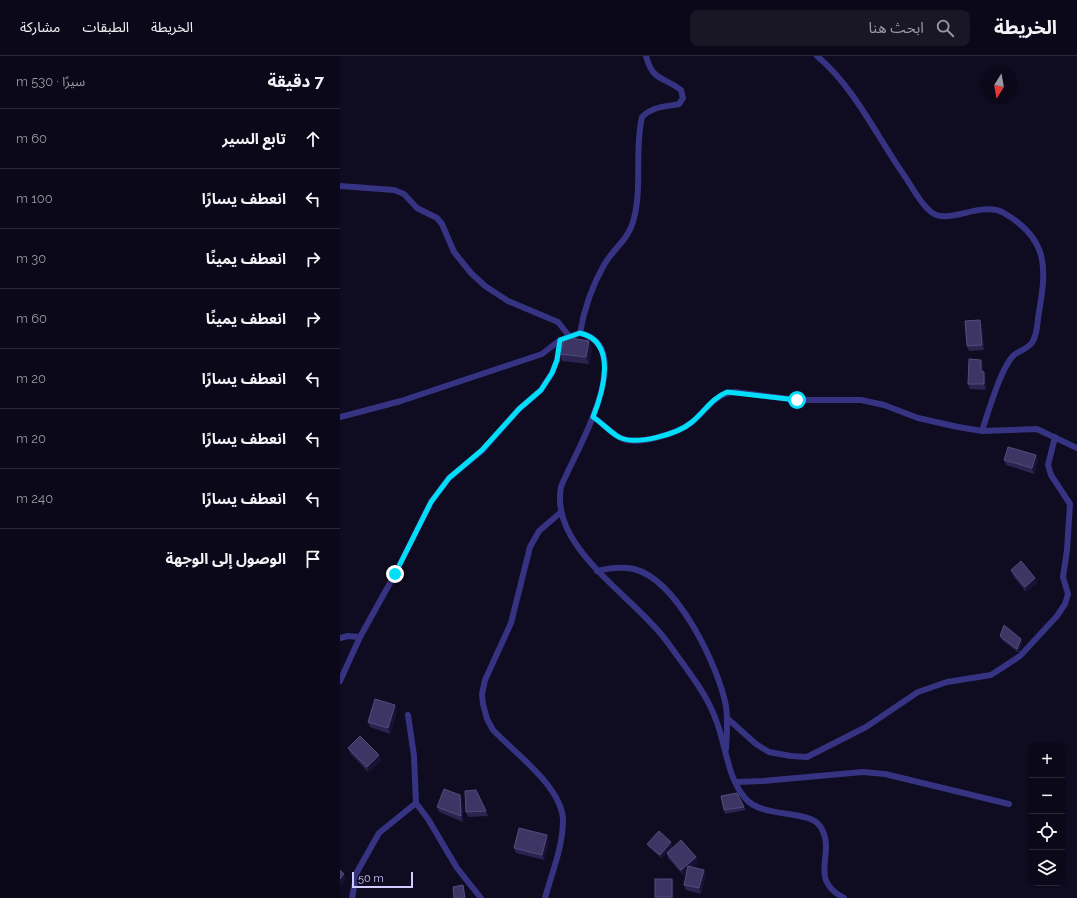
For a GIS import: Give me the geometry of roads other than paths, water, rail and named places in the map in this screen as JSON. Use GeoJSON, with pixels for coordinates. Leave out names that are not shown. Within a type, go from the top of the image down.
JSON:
{"type":"FeatureCollection","features":[{"type":"Feature","properties":{"kind":"street"},"geometry":{"type":"LineString","coordinates":[[580,333],[588,300],[604,265],[625,238],[632,224],[636,208],[639,132],[642,116],[648,111],[658,107],[679,104],[684,98],[681,90],[653,73],[648,65],[646,56]]}},
{"type":"Feature","properties":{"kind":"street"},"geometry":{"type":"LineString","coordinates":[[817,56],[844,83],[902,173],[930,212],[940,216],[992,208],[1003,212],[1020,224],[1033,236],[1040,249],[1044,264],[1043,288],[1037,333],[1033,343],[1014,356],[1008,365],[982,431]]}},
{"type":"Feature","properties":{"kind":"street"},"geometry":{"type":"LineString","coordinates":[[340,186],[394,190],[404,194],[417,208],[437,218],[442,224],[454,252],[471,273],[485,286],[508,301],[558,322],[570,337]]}},
{"type":"Feature","properties":{"kind":"street"},"geometry":{"type":"LineString","coordinates":[[340,417],[401,401],[542,354],[560,340],[580,333],[593,339],[599,345],[604,364],[603,386],[593,417],[561,487],[558,500],[560,513],[575,542],[597,571],[645,615],[667,641],[707,700],[716,719],[726,752],[729,768],[746,800],[772,812],[808,818],[820,826],[825,841],[826,882],[829,888],[844,898]]}},
{"type":"Feature","properties":{"kind":"street"},"geometry":{"type":"LineString","coordinates":[[340,681],[360,637],[395,574],[431,502],[449,478],[482,450],[519,409],[541,390],[554,367],[560,340]]}},
{"type":"Feature","properties":{"kind":"street"},"geometry":{"type":"LineString","coordinates":[[593,417],[606,425],[616,436],[627,440],[640,441],[682,428],[691,423],[717,397],[727,392],[797,400],[861,400],[884,405],[924,420],[982,431],[1037,429],[1077,448]]}},
{"type":"Feature","properties":{"kind":"street"},"geometry":{"type":"LineString","coordinates":[[727,718],[756,744],[769,752],[807,757],[866,727],[918,692],[947,682],[990,675],[1020,656],[1057,616],[1065,604],[1068,594],[1063,577],[1068,550],[1070,504],[1051,475],[1048,465],[1055,437]]}},
{"type":"Feature","properties":{"kind":"street"},"geometry":{"type":"LineString","coordinates":[[545,898],[562,832],[561,810],[547,783],[493,730],[487,719],[482,694],[485,680],[511,623],[530,547],[539,532],[560,513]]}},
{"type":"Feature","properties":{"kind":"street"},"geometry":{"type":"LineString","coordinates":[[597,571],[614,568],[633,569],[656,580],[666,590],[691,622],[702,643],[720,686],[727,718],[726,752]]}},
{"type":"Feature","properties":{"kind":"street"},"geometry":{"type":"LineString","coordinates":[[340,638],[348,636],[360,637]]}},
{"type":"Feature","properties":{"kind":"street"},"geometry":{"type":"LineString","coordinates":[[408,715],[414,756],[416,804],[428,819],[457,868],[482,898]]}},
{"type":"Feature","properties":{"kind":"street"},"geometry":{"type":"LineString","coordinates":[[736,782],[863,772],[885,774],[1009,804]]}},
{"type":"Feature","properties":{"kind":"street"},"geometry":{"type":"LineString","coordinates":[[352,898],[357,872],[379,833],[416,804]]}}]}
